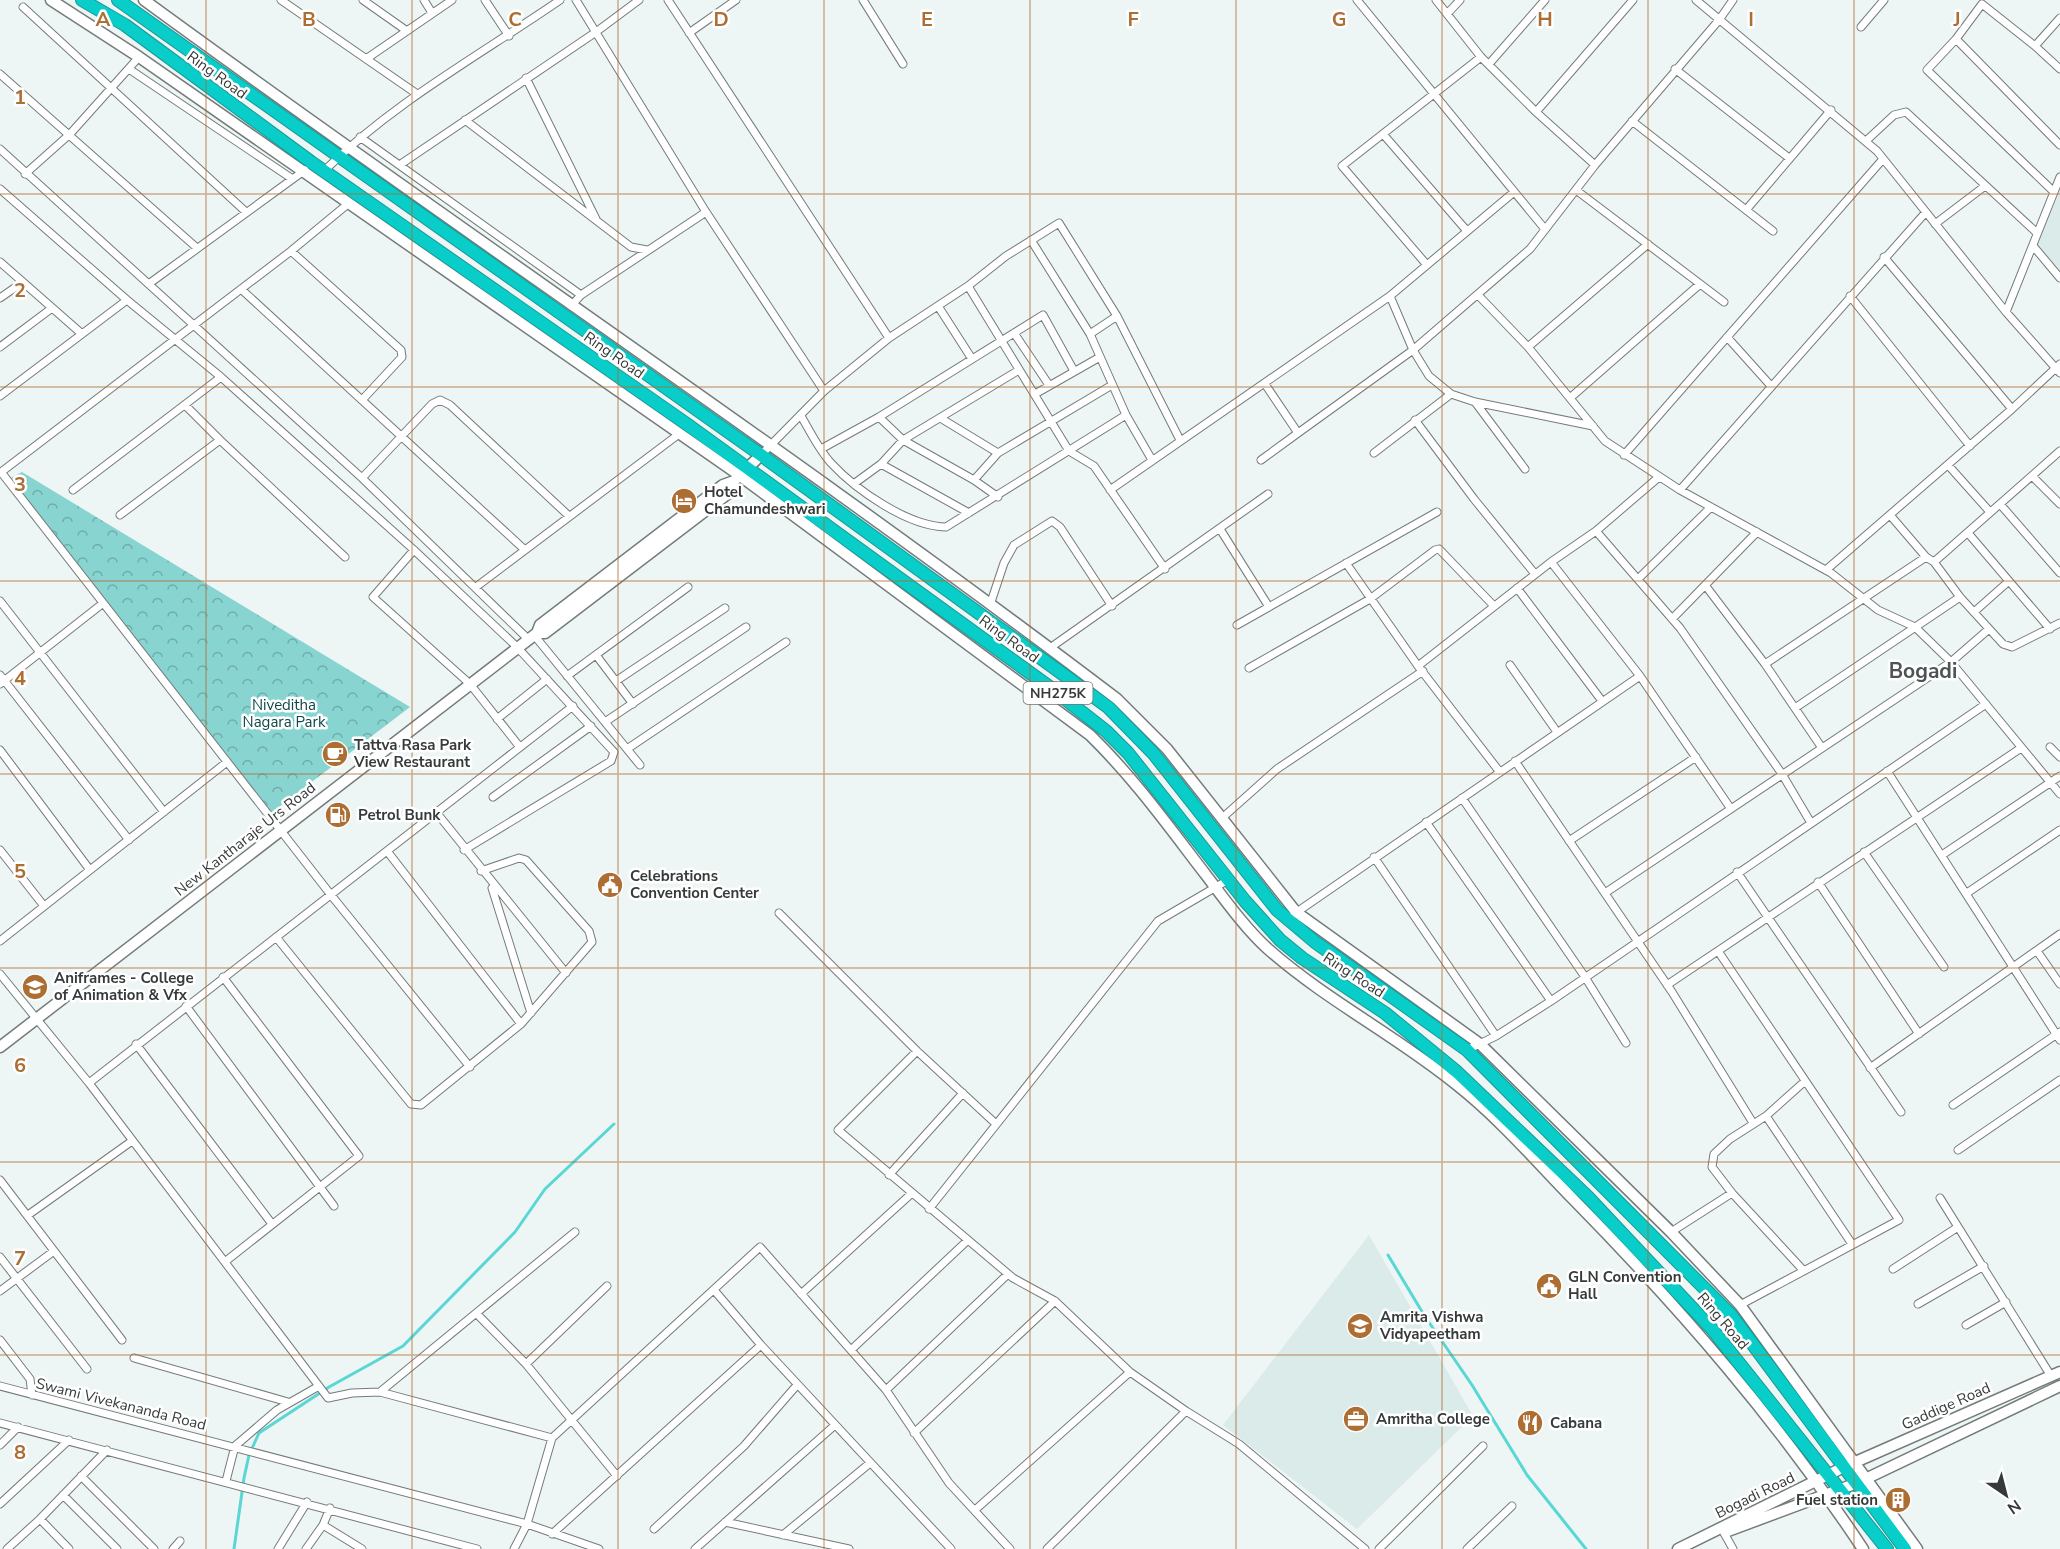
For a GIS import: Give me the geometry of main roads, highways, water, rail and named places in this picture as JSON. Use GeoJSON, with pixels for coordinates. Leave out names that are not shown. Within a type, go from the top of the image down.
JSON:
{"type":"FeatureCollection","features":[{"type":"Feature","properties":{"kind":"highway","name":"Ring Road"},"geometry":{"type":"LineString","coordinates":[[82,0],[124,25],[307,167],[324,171],[740,475],[1056,691],[1106,731],[1138,765],[1228,880],[1280,940],[1302,958],[1385,1013],[1457,1072],[1588,1197],[1641,1261],[1721,1350],[1823,1478],[1839,1489],[1887,1549]]}},
{"type":"Feature","properties":{"kind":"highway","name":"Ring Road"},"geometry":{"type":"LineString","coordinates":[[118,0],[140,3],[342,153],[766,450],[1120,718],[1153,753],[1259,889],[1292,916],[1315,942],[1467,1050],[1763,1346],[1861,1481],[1905,1549]]}},
{"type":"Feature","properties":{"kind":"waterway"},"geometry":{"type":"LineString","coordinates":[[234,1549],[244,1478],[249,1455],[259,1433],[329,1387],[403,1346],[515,1232],[545,1189],[614,1124]]}},
{"type":"Feature","properties":{"kind":"waterway"},"geometry":{"type":"LineString","coordinates":[[1388,1255],[1527,1475],[1586,1549]]}},
{"type":"Feature","properties":{"kind":"place","name":"Hotel Chamundeshwari"},"geometry":{"type":"Point","coordinates":[684,501]}},
{"type":"Feature","properties":{"kind":"place","name":"Tattva Rasa Park View Restaurant"},"geometry":{"type":"Point","coordinates":[335,754]}},
{"type":"Feature","properties":{"kind":"place","name":"Petrol Bunk"},"geometry":{"type":"Point","coordinates":[338,815]}},
{"type":"Feature","properties":{"kind":"place","name":"Celebrations Convention Center"},"geometry":{"type":"Point","coordinates":[610,885]}},
{"type":"Feature","properties":{"kind":"place","name":"Aniframes - College of Animation & Vfx"},"geometry":{"type":"Point","coordinates":[35,987]}},
{"type":"Feature","properties":{"kind":"place","name":"GLN Convention Hall"},"geometry":{"type":"Point","coordinates":[1549,1286]}},
{"type":"Feature","properties":{"kind":"place","name":"Amrita Vishwa Vidyapeetham"},"geometry":{"type":"Point","coordinates":[1360,1326]}},
{"type":"Feature","properties":{"kind":"place","name":"Amritha College"},"geometry":{"type":"Point","coordinates":[1356,1419]}},
{"type":"Feature","properties":{"kind":"place","name":"Cabana"},"geometry":{"type":"Point","coordinates":[1530,1423]}},
{"type":"Feature","properties":{"kind":"place","name":"Fuel station"},"geometry":{"type":"Point","coordinates":[1898,1500]}},
{"type":"Feature","properties":{"kind":"district","name":"Bogadi"},"geometry":{"type":"Point","coordinates":[1923,671]}},
{"type":"Feature","properties":{"kind":"park label","name":"Niveditha Nagara Park"},"geometry":{"type":"Point","coordinates":[284,714]}}]}
